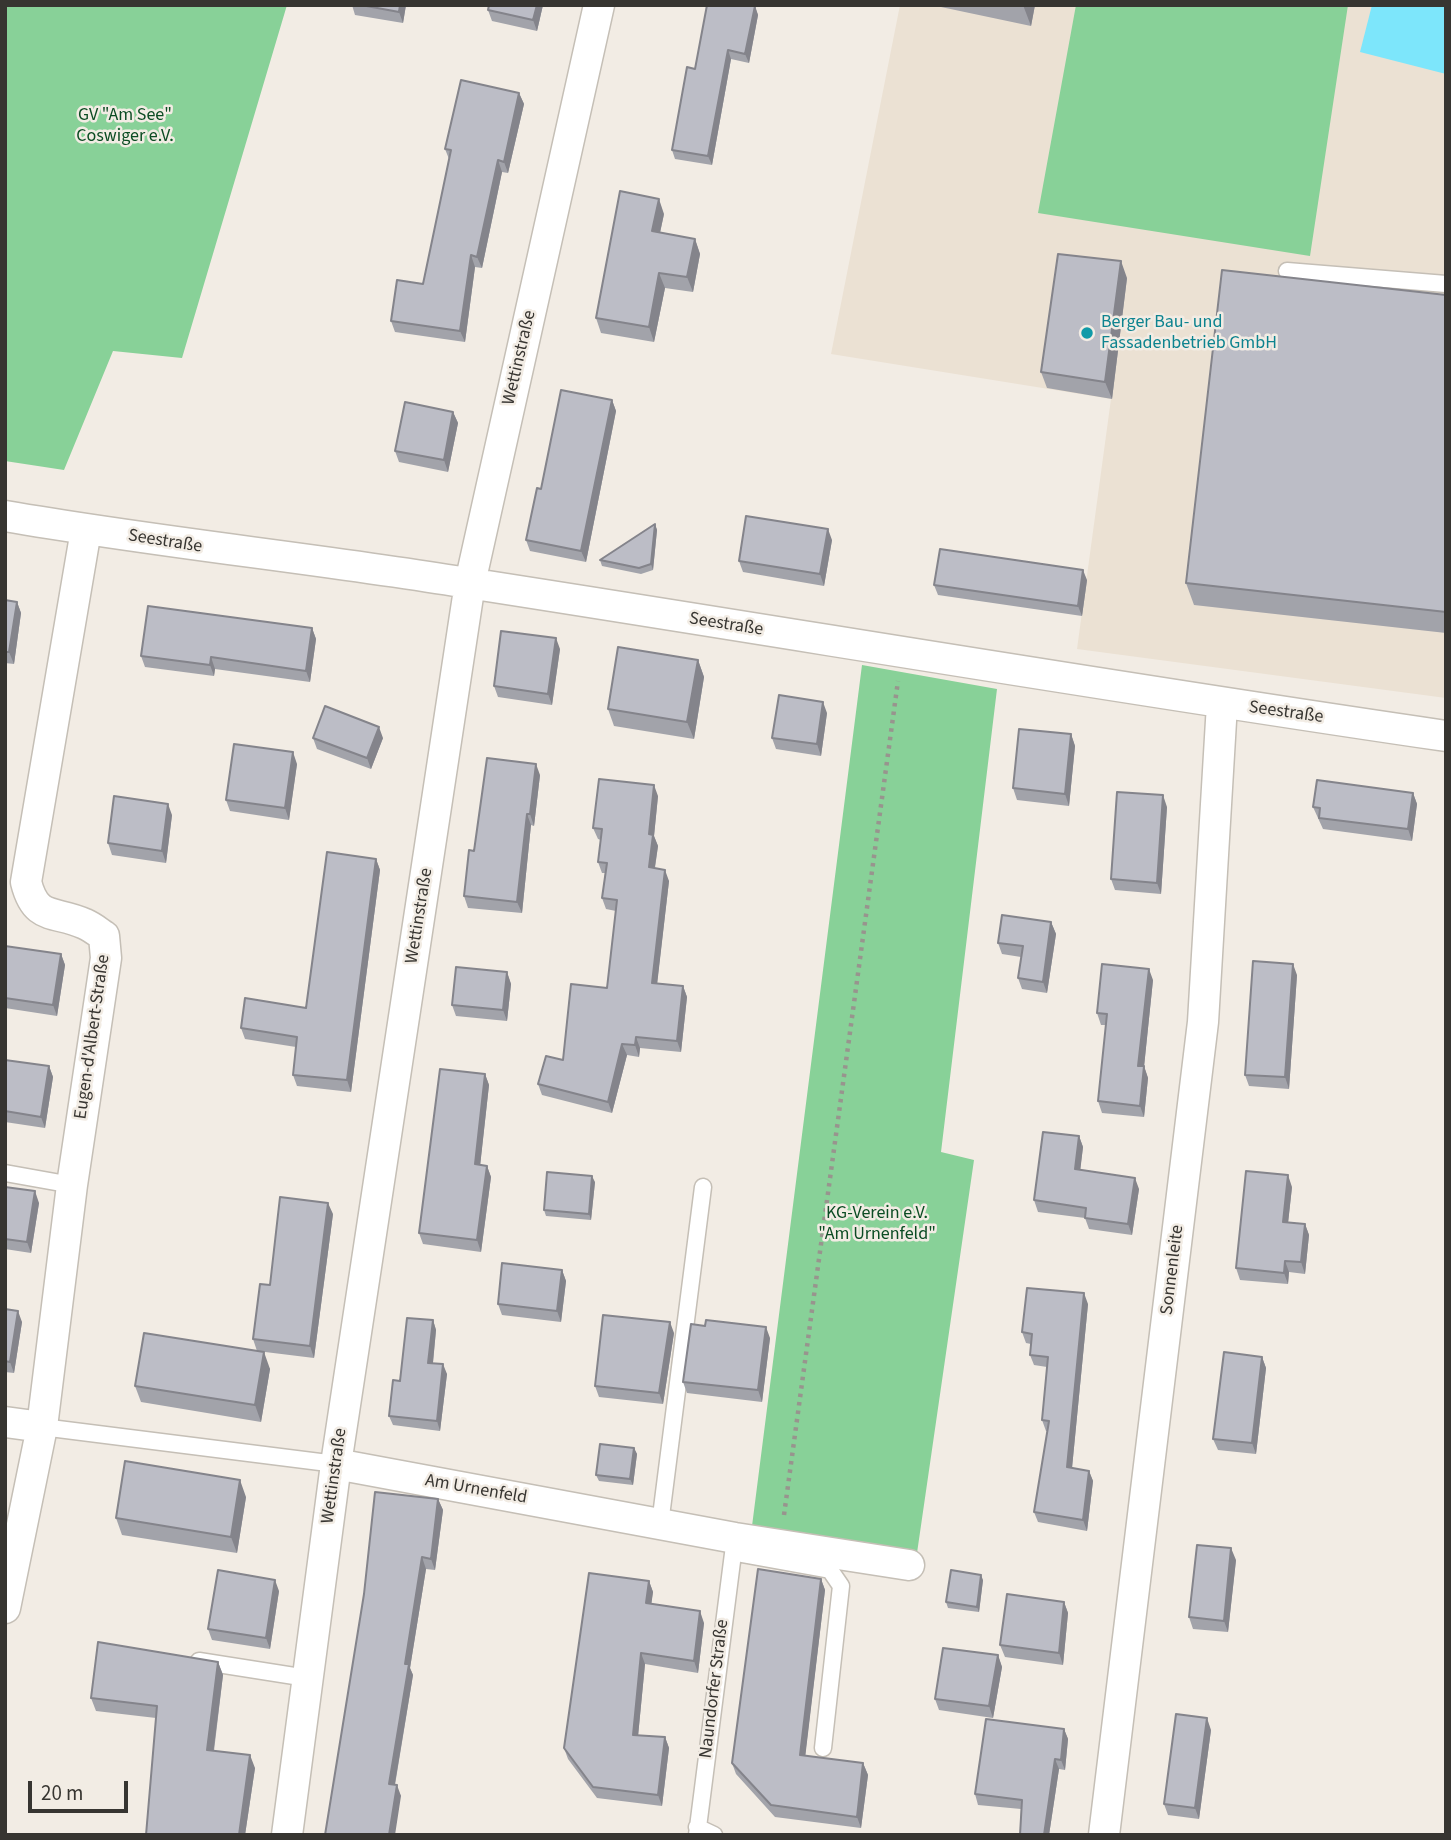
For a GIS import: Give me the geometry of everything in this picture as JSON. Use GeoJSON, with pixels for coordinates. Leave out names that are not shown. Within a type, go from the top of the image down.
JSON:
{"type":"FeatureCollection","features":[{"type":"Feature","properties":{"kind":"street","name":"Wettinstraße"},"geometry":{"type":"LineString","coordinates":[[287,1835],[336,1464],[470,583],[598,5]]}},
{"type":"Feature","properties":{"kind":"street","name":"Seestraße"},"geometry":{"type":"LineString","coordinates":[[5,516],[86,530],[470,583],[1222,704],[1446,736]]}},
{"type":"Feature","properties":{"kind":"street","name":"Eugen-d'Albert-Straße"},"geometry":{"type":"LineString","coordinates":[[5,1608],[42,1427],[72,1185],[106,958],[104,936],[85,923],[44,913],[30,902],[26,882],[86,530]]}},
{"type":"Feature","properties":{"kind":"street","name":"Sonnenleite"},"geometry":{"type":"LineString","coordinates":[[1104,1835],[1203,1022],[1222,704]]}},
{"type":"Feature","properties":{"kind":"street"},"geometry":{"type":"LineString","coordinates":[[5,1422],[42,1427]]}},
{"type":"Feature","properties":{"kind":"street","name":"Am Urnenfeld"},"geometry":{"type":"LineString","coordinates":[[336,1464],[660,1524],[734,1545],[909,1564]]}},
{"type":"Feature","properties":{"kind":"lane"},"geometry":{"type":"LineString","coordinates":[[1287,271],[1446,284]]}},
{"type":"Feature","properties":{"kind":"lane"},"geometry":{"type":"LineString","coordinates":[[5,1173],[72,1185]]}},
{"type":"Feature","properties":{"kind":"lane"},"geometry":{"type":"LineString","coordinates":[[660,1524],[703,1187]]}},
{"type":"Feature","properties":{"kind":"lane","name":"Am Urnenfeld"},"geometry":{"type":"LineString","coordinates":[[42,1427],[336,1464]]}},
{"type":"Feature","properties":{"kind":"lane"},"geometry":{"type":"LineString","coordinates":[[734,1545],[830,1570],[841,1586],[822,1748]]}},
{"type":"Feature","properties":{"kind":"lane","name":"Naundorfer Straße"},"geometry":{"type":"LineString","coordinates":[[715,1835],[697,1831],[734,1545]]}},
{"type":"Feature","properties":{"kind":"lane"},"geometry":{"type":"LineString","coordinates":[[187,1659],[307,1678]]}},
{"type":"Feature","properties":{"kind":"path"},"geometry":{"type":"LineString","coordinates":[[783,1520],[902,653]]}},
{"type":"Feature","properties":{"kind":"shaded area"},"geometry":{"type":"Polygon","coordinates":[[[900,5],[1446,5],[1446,698],[1077,649],[1111,399],[831,354],[900,5]]]}},
{"type":"Feature","properties":{"kind":"green space","name":"GV \"Am See\" Coswiger e.V."},"geometry":{"type":"Polygon","coordinates":[[[5,5],[287,5],[182,358],[113,351],[64,470],[5,461],[5,5]]]}},
{"type":"Feature","properties":{"kind":"green space"},"geometry":{"type":"Polygon","coordinates":[[[1076,5],[1348,5],[1310,256],[1038,213],[1076,5]]]}},
{"type":"Feature","properties":{"kind":"green space","name":"KG-Verein e.V. \"Am Urnenfeld\""},"geometry":{"type":"Polygon","coordinates":[[[862,665],[997,689],[941,1152],[974,1160],[917,1553],[752,1526],[862,665]]]}},
{"type":"Feature","properties":{"kind":"water"},"geometry":{"type":"Polygon","coordinates":[[[1372,5],[1446,5],[1446,74],[1360,52],[1372,5]]]}},
{"type":"Feature","properties":{"kind":"building"},"geometry":{"type":"Polygon","coordinates":[[[361,5],[400,5],[399,12],[361,5]]]}},
{"type":"Feature","properties":{"kind":"building"},"geometry":{"type":"Polygon","coordinates":[[[489,5],[537,5],[533,20],[488,10],[489,5]]]}},
{"type":"Feature","properties":{"kind":"building"},"geometry":{"type":"Polygon","coordinates":[[[707,5],[755,6],[745,54],[728,50],[708,156],[672,150],[687,67],[695,69],[707,5]]]}},
{"type":"Feature","properties":{"kind":"building"},"geometry":{"type":"Polygon","coordinates":[[[461,80],[519,93],[504,162],[498,160],[477,257],[471,255],[460,331],[391,321],[397,280],[423,284],[451,150],[445,149],[461,80]]]}},
{"type":"Feature","properties":{"kind":"building"},"geometry":{"type":"Polygon","coordinates":[[[620,191],[659,199],[652,231],[695,239],[687,277],[659,273],[649,327],[596,318],[620,191]]]}},
{"type":"Feature","properties":{"kind":"building","name":"Berger Bau- und Fassadenbetrieb GmbH"},"geometry":{"type":"Polygon","coordinates":[[[1058,254],[1121,261],[1105,382],[1041,372],[1058,254]]]}},
{"type":"Feature","properties":{"kind":"building"},"geometry":{"type":"Polygon","coordinates":[[[1222,270],[1446,295],[1446,612],[1186,583],[1222,270]]]}},
{"type":"Feature","properties":{"kind":"building"},"geometry":{"type":"Polygon","coordinates":[[[561,390],[612,400],[581,551],[526,540],[537,488],[541,489],[561,390]]]}},
{"type":"Feature","properties":{"kind":"building"},"geometry":{"type":"Polygon","coordinates":[[[405,402],[453,412],[444,460],[395,451],[405,402]]]}},
{"type":"Feature","properties":{"kind":"building"},"geometry":{"type":"Polygon","coordinates":[[[746,516],[828,529],[820,574],[739,561],[746,516]]]}},
{"type":"Feature","properties":{"kind":"building"},"geometry":{"type":"Polygon","coordinates":[[[655,524],[651,564],[639,568],[600,560],[655,524]]]}},
{"type":"Feature","properties":{"kind":"building"},"geometry":{"type":"Polygon","coordinates":[[[940,549],[1083,570],[1078,606],[934,585],[940,549]]]}},
{"type":"Feature","properties":{"kind":"building"},"geometry":{"type":"Polygon","coordinates":[[[5,600],[17,602],[9,652],[5,652],[5,600]]]}},
{"type":"Feature","properties":{"kind":"building"},"geometry":{"type":"Polygon","coordinates":[[[148,606],[312,628],[306,671],[211,657],[210,665],[141,656],[148,606]]]}},
{"type":"Feature","properties":{"kind":"building"},"geometry":{"type":"Polygon","coordinates":[[[501,631],[556,638],[548,694],[494,686],[501,631]]]}},
{"type":"Feature","properties":{"kind":"building"},"geometry":{"type":"Polygon","coordinates":[[[618,647],[698,660],[687,722],[608,709],[618,647]]]}},
{"type":"Feature","properties":{"kind":"building"},"geometry":{"type":"Polygon","coordinates":[[[779,695],[823,702],[817,744],[772,738],[779,695]]]}},
{"type":"Feature","properties":{"kind":"building"},"geometry":{"type":"Polygon","coordinates":[[[325,706],[379,727],[367,758],[313,738],[325,706]]]}},
{"type":"Feature","properties":{"kind":"building"},"geometry":{"type":"Polygon","coordinates":[[[1019,729],[1071,734],[1065,794],[1013,788],[1019,729]]]}},
{"type":"Feature","properties":{"kind":"building"},"geometry":{"type":"Polygon","coordinates":[[[234,744],[293,752],[285,808],[226,800],[234,744]]]}},
{"type":"Feature","properties":{"kind":"building"},"geometry":{"type":"Polygon","coordinates":[[[487,758],[536,764],[517,902],[464,896],[469,850],[474,851],[487,758]]]}},
{"type":"Feature","properties":{"kind":"building"},"geometry":{"type":"Polygon","coordinates":[[[599,779],[654,785],[649,867],[665,870],[652,983],[683,986],[677,1041],[636,1037],[635,1045],[622,1044],[608,1102],[538,1084],[546,1056],[563,1060],[571,984],[607,988],[617,900],[602,898],[607,863],[598,862],[602,829],[593,828],[599,779]]]}},
{"type":"Feature","properties":{"kind":"building"},"geometry":{"type":"Polygon","coordinates":[[[1317,780],[1413,793],[1408,829],[1319,818],[1320,808],[1313,807],[1317,780]]]}},
{"type":"Feature","properties":{"kind":"building"},"geometry":{"type":"Polygon","coordinates":[[[1117,792],[1163,795],[1157,883],[1111,879],[1117,792]]]}},
{"type":"Feature","properties":{"kind":"building"},"geometry":{"type":"Polygon","coordinates":[[[114,796],[168,804],[162,851],[108,843],[114,796]]]}},
{"type":"Feature","properties":{"kind":"building"},"geometry":{"type":"Polygon","coordinates":[[[327,852],[376,859],[347,1080],[293,1075],[297,1037],[241,1028],[245,998],[306,1008],[327,852]]]}},
{"type":"Feature","properties":{"kind":"building"},"geometry":{"type":"Polygon","coordinates":[[[1002,915],[1051,922],[1043,982],[1018,978],[1023,946],[998,943],[1002,915]]]}},
{"type":"Feature","properties":{"kind":"building"},"geometry":{"type":"Polygon","coordinates":[[[5,946],[61,954],[53,1005],[5,998],[5,946]]]}},
{"type":"Feature","properties":{"kind":"building"},"geometry":{"type":"Polygon","coordinates":[[[1253,961],[1293,964],[1285,1077],[1245,1075],[1253,961]]]}},
{"type":"Feature","properties":{"kind":"building"},"geometry":{"type":"Polygon","coordinates":[[[1102,964],[1149,969],[1138,1066],[1144,1066],[1140,1106],[1098,1101],[1107,1014],[1097,1013],[1102,964]]]}},
{"type":"Feature","properties":{"kind":"building"},"geometry":{"type":"Polygon","coordinates":[[[456,967],[507,972],[503,1010],[452,1005],[456,967]]]}},
{"type":"Feature","properties":{"kind":"building"},"geometry":{"type":"Polygon","coordinates":[[[5,1060],[49,1066],[41,1117],[5,1111],[5,1060]]]}},
{"type":"Feature","properties":{"kind":"building"},"geometry":{"type":"Polygon","coordinates":[[[440,1069],[485,1074],[475,1164],[487,1166],[477,1240],[419,1233],[440,1069]]]}},
{"type":"Feature","properties":{"kind":"building"},"geometry":{"type":"Polygon","coordinates":[[[1043,1132],[1079,1136],[1075,1169],[1135,1178],[1128,1224],[1085,1218],[1086,1208],[1034,1200],[1043,1132]]]}},
{"type":"Feature","properties":{"kind":"building"},"geometry":{"type":"Polygon","coordinates":[[[1246,1171],[1288,1175],[1283,1222],[1305,1224],[1301,1262],[1285,1261],[1284,1273],[1236,1268],[1246,1171]]]}},
{"type":"Feature","properties":{"kind":"building"},"geometry":{"type":"Polygon","coordinates":[[[547,1172],[592,1176],[589,1214],[544,1210],[547,1172]]]}},
{"type":"Feature","properties":{"kind":"building"},"geometry":{"type":"Polygon","coordinates":[[[5,1187],[35,1191],[27,1242],[5,1239],[5,1187]]]}},
{"type":"Feature","properties":{"kind":"building"},"geometry":{"type":"Polygon","coordinates":[[[280,1197],[328,1203],[310,1346],[253,1339],[260,1284],[270,1285],[280,1197]]]}},
{"type":"Feature","properties":{"kind":"building"},"geometry":{"type":"Polygon","coordinates":[[[502,1263],[562,1270],[557,1311],[498,1304],[502,1263]]]}},
{"type":"Feature","properties":{"kind":"building"},"geometry":{"type":"Polygon","coordinates":[[[1027,1288],[1084,1293],[1067,1467],[1089,1471],[1083,1520],[1034,1512],[1049,1421],[1042,1420],[1048,1357],[1030,1355],[1032,1334],[1022,1332],[1027,1288]]]}},
{"type":"Feature","properties":{"kind":"building"},"geometry":{"type":"Polygon","coordinates":[[[5,1309],[18,1311],[10,1362],[5,1361],[5,1309]]]}},
{"type":"Feature","properties":{"kind":"building"},"geometry":{"type":"Polygon","coordinates":[[[603,1315],[670,1322],[659,1393],[595,1386],[603,1315]]]}},
{"type":"Feature","properties":{"kind":"building"},"geometry":{"type":"Polygon","coordinates":[[[407,1318],[433,1320],[428,1363],[443,1364],[437,1421],[389,1416],[393,1380],[400,1381],[407,1318]]]}},
{"type":"Feature","properties":{"kind":"building"},"geometry":{"type":"Polygon","coordinates":[[[706,1320],[766,1327],[758,1390],[683,1382],[691,1324],[705,1326],[706,1320]]]}},
{"type":"Feature","properties":{"kind":"building"},"geometry":{"type":"Polygon","coordinates":[[[144,1333],[264,1352],[255,1405],[135,1386],[144,1333]]]}},
{"type":"Feature","properties":{"kind":"building"},"geometry":{"type":"Polygon","coordinates":[[[1224,1352],[1262,1357],[1252,1443],[1213,1439],[1224,1352]]]}},
{"type":"Feature","properties":{"kind":"building"},"geometry":{"type":"Polygon","coordinates":[[[600,1444],[634,1448],[630,1479],[596,1475],[600,1444]]]}},
{"type":"Feature","properties":{"kind":"building"},"geometry":{"type":"Polygon","coordinates":[[[125,1461],[240,1480],[231,1537],[116,1518],[125,1461]]]}},
{"type":"Feature","properties":{"kind":"building"},"geometry":{"type":"Polygon","coordinates":[[[375,1492],[438,1499],[431,1559],[422,1557],[405,1664],[409,1664],[389,1784],[397,1785],[389,1835],[325,1835],[364,1594],[375,1492]]]}},
{"type":"Feature","properties":{"kind":"building"},"geometry":{"type":"Polygon","coordinates":[[[1197,1545],[1231,1548],[1224,1621],[1189,1617],[1197,1545]]]}},
{"type":"Feature","properties":{"kind":"building"},"geometry":{"type":"Polygon","coordinates":[[[758,1569],[821,1579],[800,1755],[863,1763],[857,1817],[771,1805],[732,1763],[758,1569]]]}},
{"type":"Feature","properties":{"kind":"building"},"geometry":{"type":"Polygon","coordinates":[[[218,1570],[275,1580],[266,1638],[208,1629],[218,1570]]]}},
{"type":"Feature","properties":{"kind":"building"},"geometry":{"type":"Polygon","coordinates":[[[951,1570],[981,1575],[977,1607],[946,1602],[951,1570]]]}},
{"type":"Feature","properties":{"kind":"building"},"geometry":{"type":"Polygon","coordinates":[[[589,1573],[649,1581],[646,1603],[700,1611],[694,1661],[641,1653],[633,1735],[665,1737],[658,1795],[593,1787],[564,1748],[589,1573]]]}},
{"type":"Feature","properties":{"kind":"building"},"geometry":{"type":"Polygon","coordinates":[[[1007,1594],[1064,1602],[1059,1653],[1000,1645],[1007,1594]]]}},
{"type":"Feature","properties":{"kind":"building"},"geometry":{"type":"Polygon","coordinates":[[[98,1642],[218,1662],[207,1750],[250,1755],[239,1835],[146,1835],[157,1706],[91,1698],[98,1642]]]}},
{"type":"Feature","properties":{"kind":"building"},"geometry":{"type":"Polygon","coordinates":[[[943,1648],[998,1655],[989,1706],[935,1699],[943,1648]]]}},
{"type":"Feature","properties":{"kind":"building"},"geometry":{"type":"Polygon","coordinates":[[[1176,1714],[1207,1718],[1195,1808],[1164,1804],[1176,1714]]]}},
{"type":"Feature","properties":{"kind":"building"},"geometry":{"type":"Polygon","coordinates":[[[986,1719],[1064,1729],[1061,1760],[1055,1759],[1044,1835],[1020,1835],[1022,1800],[975,1794],[986,1719]]]}},
{"type":"Feature","properties":{"kind":"place","name":"Berger Bau- und Fassadenbetrieb GmbH"},"geometry":{"type":"Point","coordinates":[1087,333]}}]}
